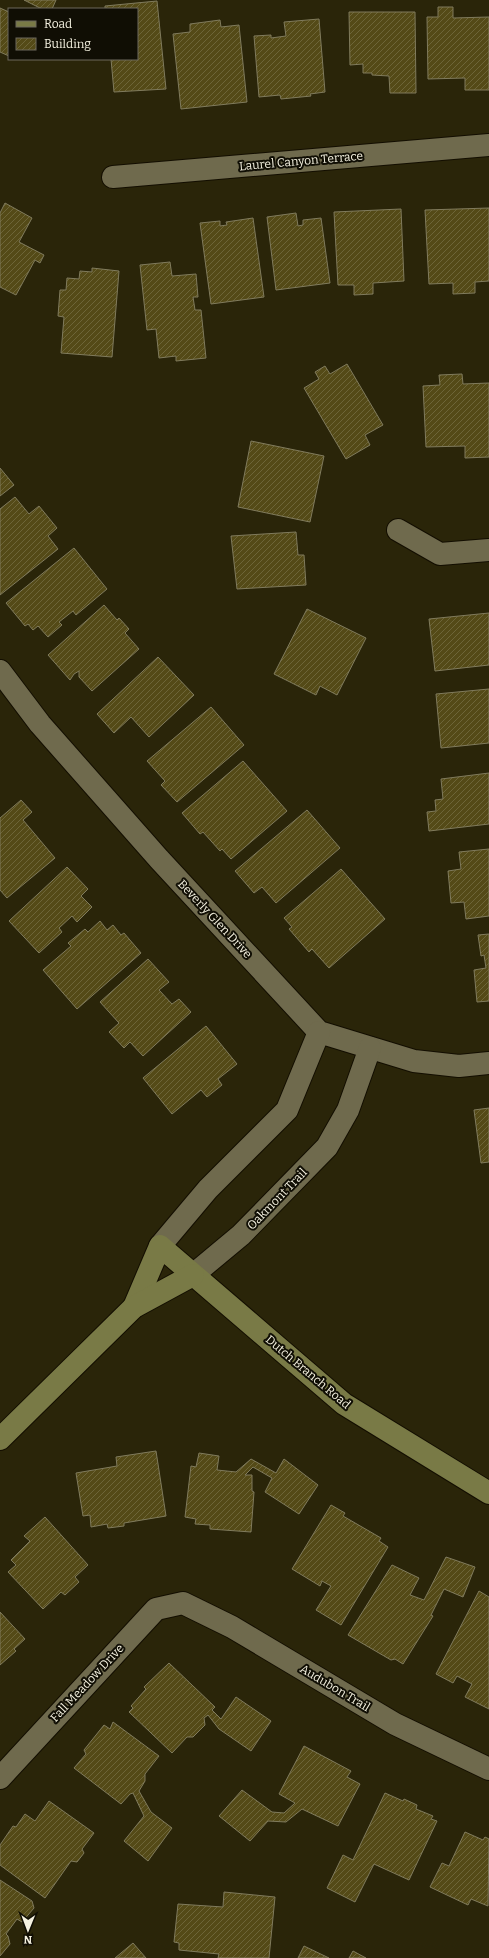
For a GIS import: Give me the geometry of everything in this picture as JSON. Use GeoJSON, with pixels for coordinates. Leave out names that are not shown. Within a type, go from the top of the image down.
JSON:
{"type":"FeatureCollection","features":[{"type":"Feature","properties":{"kind":"street","name":"Laurel Canyon Terrace"},"geometry":{"type":"LineString","coordinates":[[113,177],[489,145]]}},
{"type":"Feature","properties":{"kind":"street"},"geometry":{"type":"LineString","coordinates":[[398,530],[440,554],[489,550]]}},
{"type":"Feature","properties":{"kind":"street","name":"Beverly Glen Drive"},"geometry":{"type":"LineString","coordinates":[[0,671],[40,724],[159,859],[319,1032],[414,1061],[459,1066],[489,1063]]}},
{"type":"Feature","properties":{"kind":"street","name":"Oakmont Trail"},"geometry":{"type":"LineString","coordinates":[[134,1307],[160,1246],[208,1189],[287,1110],[319,1032]]}},
{"type":"Feature","properties":{"kind":"street","name":"Oakmont Trail"},"geometry":{"type":"LineString","coordinates":[[0,1439],[134,1307],[193,1275],[241,1235],[327,1147],[348,1110],[370,1048]]}},
{"type":"Feature","properties":{"kind":"street","name":"Dutch Branch Road"},"geometry":{"type":"LineString","coordinates":[[160,1246],[344,1404],[489,1493]]}},
{"type":"Feature","properties":{"kind":"street","name":"Fall Meadow Drive"},"geometry":{"type":"LineString","coordinates":[[3,1767],[156,1609],[183,1602]]}},
{"type":"Feature","properties":{"kind":"street","name":"Audubon Trail"},"geometry":{"type":"LineString","coordinates":[[183,1602],[232,1627],[395,1724],[489,1769]]}},
{"type":"Feature","properties":{"kind":"building"},"geometry":{"type":"Polygon","coordinates":[[[24,0],[56,0],[52,8],[40,8],[24,0]]]}},
{"type":"Feature","properties":{"kind":"building"},"geometry":{"type":"Polygon","coordinates":[[[157,1],[166,89],[114,92],[111,60],[138,60],[138,8],[105,8],[105,6],[157,1]]]}},
{"type":"Feature","properties":{"kind":"building"},"geometry":{"type":"Polygon","coordinates":[[[438,7],[453,7],[453,18],[489,17],[489,90],[465,90],[465,78],[428,79],[427,17],[438,17],[438,7]]]}},
{"type":"Feature","properties":{"kind":"building"},"geometry":{"type":"Polygon","coordinates":[[[0,8],[8,12],[8,56],[0,52],[0,8]]]}},
{"type":"Feature","properties":{"kind":"building"},"geometry":{"type":"Polygon","coordinates":[[[349,12],[415,12],[416,93],[390,93],[389,76],[363,73],[363,64],[350,65],[349,12]]]}},
{"type":"Feature","properties":{"kind":"building"},"geometry":{"type":"Polygon","coordinates":[[[319,19],[325,92],[310,94],[311,96],[281,99],[280,95],[259,97],[254,36],[271,35],[271,38],[286,36],[284,22],[319,19]]]}},
{"type":"Feature","properties":{"kind":"building"},"geometry":{"type":"Polygon","coordinates":[[[220,20],[221,27],[239,25],[247,102],[181,109],[173,34],[190,32],[190,24],[220,20]]]}},
{"type":"Feature","properties":{"kind":"building"},"geometry":{"type":"Polygon","coordinates":[[[5,203],[32,218],[19,242],[44,255],[40,263],[35,260],[16,295],[0,287],[0,213],[5,203]]]}},
{"type":"Feature","properties":{"kind":"building"},"geometry":{"type":"Polygon","coordinates":[[[489,208],[489,281],[475,282],[475,293],[453,294],[453,283],[429,284],[425,210],[489,208]]]}},
{"type":"Feature","properties":{"kind":"building"},"geometry":{"type":"Polygon","coordinates":[[[401,209],[404,281],[373,283],[373,294],[354,295],[354,285],[338,285],[334,212],[401,209]]]}},
{"type":"Feature","properties":{"kind":"building"},"geometry":{"type":"Polygon","coordinates":[[[296,213],[298,226],[303,225],[303,220],[321,218],[330,283],[276,290],[267,217],[296,213]]]}},
{"type":"Feature","properties":{"kind":"building"},"geometry":{"type":"Polygon","coordinates":[[[253,218],[264,297],[211,304],[200,223],[220,221],[220,226],[227,225],[226,222],[253,218]]]}},
{"type":"Feature","properties":{"kind":"building"},"geometry":{"type":"Polygon","coordinates":[[[170,262],[172,276],[196,274],[198,297],[193,297],[195,310],[201,310],[206,358],[176,361],[176,356],[159,358],[156,329],[147,330],[140,265],[170,262]]]}},
{"type":"Feature","properties":{"kind":"building"},"geometry":{"type":"Polygon","coordinates":[[[92,268],[119,271],[112,357],[61,353],[64,317],[58,316],[60,290],[66,290],[67,278],[79,279],[80,271],[92,272],[92,268]]]}},
{"type":"Feature","properties":{"kind":"building"},"geometry":{"type":"Polygon","coordinates":[[[347,364],[383,425],[365,435],[370,445],[346,459],[304,388],[319,379],[315,372],[325,366],[330,374],[347,364]]]}},
{"type":"Feature","properties":{"kind":"building"},"geometry":{"type":"Polygon","coordinates":[[[462,374],[463,384],[489,383],[489,457],[465,458],[465,446],[426,447],[423,386],[440,385],[439,375],[462,374]]]}},
{"type":"Feature","properties":{"kind":"building"},"geometry":{"type":"Polygon","coordinates":[[[251,441],[324,456],[310,522],[238,507],[251,441]]]}},
{"type":"Feature","properties":{"kind":"building"},"geometry":{"type":"Polygon","coordinates":[[[0,468],[14,485],[0,496],[0,468]]]}},
{"type":"Feature","properties":{"kind":"building"},"geometry":{"type":"Polygon","coordinates":[[[15,497],[29,514],[39,506],[57,528],[48,536],[58,549],[0,595],[0,509],[15,497]]]}},
{"type":"Feature","properties":{"kind":"building"},"geometry":{"type":"Polygon","coordinates":[[[296,532],[298,555],[304,555],[306,585],[237,589],[231,536],[296,532]]]}},
{"type":"Feature","properties":{"kind":"building"},"geometry":{"type":"Polygon","coordinates":[[[74,548],[107,589],[76,615],[73,611],[59,622],[62,625],[48,637],[38,626],[33,630],[28,624],[25,626],[6,603],[74,548]]]}},
{"type":"Feature","properties":{"kind":"building"},"geometry":{"type":"Polygon","coordinates":[[[104,605],[117,620],[119,618],[129,629],[125,633],[139,649],[92,691],[79,677],[79,671],[74,674],[70,680],[48,655],[104,605]]]}},
{"type":"Feature","properties":{"kind":"building"},"geometry":{"type":"Polygon","coordinates":[[[307,609],[366,638],[337,695],[320,686],[316,695],[274,674],[307,609]]]}},
{"type":"Feature","properties":{"kind":"building"},"geometry":{"type":"Polygon","coordinates":[[[489,613],[489,665],[435,671],[429,619],[489,613]]]}},
{"type":"Feature","properties":{"kind":"building"},"geometry":{"type":"Polygon","coordinates":[[[158,657],[194,695],[149,737],[131,717],[114,733],[97,714],[158,657]]]}},
{"type":"Feature","properties":{"kind":"building"},"geometry":{"type":"Polygon","coordinates":[[[489,689],[489,743],[441,748],[436,694],[489,689]]]}},
{"type":"Feature","properties":{"kind":"building"},"geometry":{"type":"Polygon","coordinates":[[[211,707],[244,745],[177,802],[161,785],[165,781],[147,761],[211,707]]]}},
{"type":"Feature","properties":{"kind":"building"},"geometry":{"type":"Polygon","coordinates":[[[243,761],[287,811],[231,859],[222,849],[220,851],[203,832],[200,834],[182,813],[243,761]]]}},
{"type":"Feature","properties":{"kind":"building"},"geometry":{"type":"Polygon","coordinates":[[[489,773],[489,824],[429,831],[427,812],[436,811],[435,800],[443,799],[441,779],[489,773]]]}},
{"type":"Feature","properties":{"kind":"building"},"geometry":{"type":"Polygon","coordinates":[[[21,800],[32,812],[23,820],[55,858],[7,898],[0,890],[0,818],[21,800]]]}},
{"type":"Feature","properties":{"kind":"building"},"geometry":{"type":"Polygon","coordinates":[[[307,810],[340,848],[276,903],[262,887],[254,893],[235,871],[307,810]]]}},
{"type":"Feature","properties":{"kind":"building"},"geometry":{"type":"Polygon","coordinates":[[[489,849],[489,916],[466,919],[464,902],[451,903],[448,871],[461,869],[459,852],[489,849]]]}},
{"type":"Feature","properties":{"kind":"building"},"geometry":{"type":"Polygon","coordinates":[[[67,867],[88,889],[81,896],[92,907],[77,922],[72,916],[59,928],[62,932],[39,953],[9,921],[67,867]]]}},
{"type":"Feature","properties":{"kind":"building"},"geometry":{"type":"Polygon","coordinates":[[[341,869],[385,919],[329,968],[312,949],[309,952],[289,929],[292,927],[284,918],[341,869]]]}},
{"type":"Feature","properties":{"kind":"building"},"geometry":{"type":"Polygon","coordinates":[[[100,921],[107,930],[113,925],[121,935],[124,933],[141,953],[77,1009],[43,970],[71,946],[68,943],[85,929],[88,932],[100,921]]]}},
{"type":"Feature","properties":{"kind":"building"},"geometry":{"type":"Polygon","coordinates":[[[489,934],[489,1001],[477,1002],[474,970],[486,968],[484,955],[481,956],[478,935],[489,934]]]}},
{"type":"Feature","properties":{"kind":"building"},"geometry":{"type":"Polygon","coordinates":[[[148,959],[169,982],[159,990],[172,1004],[179,999],[191,1012],[143,1056],[130,1042],[124,1048],[109,1032],[119,1023],[100,1002],[148,959]]]}},
{"type":"Feature","properties":{"kind":"building"},"geometry":{"type":"Polygon","coordinates":[[[206,1026],[237,1064],[218,1079],[222,1085],[207,1097],[201,1090],[172,1114],[143,1078],[206,1026]]]}},
{"type":"Feature","properties":{"kind":"building"},"geometry":{"type":"Polygon","coordinates":[[[489,1108],[489,1162],[481,1163],[474,1110],[489,1108]]]}},
{"type":"Feature","properties":{"kind":"building"},"geometry":{"type":"Polygon","coordinates":[[[156,1451],[166,1516],[124,1523],[124,1526],[108,1528],[107,1524],[91,1527],[90,1515],[83,1516],[76,1473],[117,1466],[116,1457],[156,1451]]]}},
{"type":"Feature","properties":{"kind":"building"},"geometry":{"type":"Polygon","coordinates":[[[199,1453],[219,1456],[217,1470],[236,1472],[251,1459],[276,1473],[284,1459],[318,1485],[299,1514],[265,1492],[272,1478],[253,1467],[245,1475],[252,1475],[252,1491],[254,1492],[251,1532],[210,1529],[210,1525],[195,1524],[196,1519],[185,1517],[191,1466],[196,1467],[199,1453]]]}},
{"type":"Feature","properties":{"kind":"building"},"geometry":{"type":"Polygon","coordinates":[[[331,1505],[345,1513],[343,1516],[381,1538],[379,1541],[388,1547],[341,1625],[316,1610],[331,1586],[322,1581],[320,1586],[292,1569],[331,1505]]]}},
{"type":"Feature","properties":{"kind":"building"},"geometry":{"type":"Polygon","coordinates":[[[45,1517],[88,1565],[75,1577],[79,1582],[65,1595],[61,1592],[43,1609],[8,1572],[16,1565],[11,1560],[30,1541],[24,1536],[45,1517]]]}},
{"type":"Feature","properties":{"kind":"building"},"geometry":{"type":"Polygon","coordinates":[[[446,1557],[475,1567],[463,1597],[444,1589],[431,1615],[433,1616],[403,1664],[395,1659],[391,1660],[348,1635],[392,1565],[419,1578],[410,1595],[424,1600],[446,1557]]]}},
{"type":"Feature","properties":{"kind":"building"},"geometry":{"type":"Polygon","coordinates":[[[479,1591],[489,1597],[489,1709],[465,1697],[472,1684],[457,1676],[453,1683],[436,1674],[479,1591]]]}},
{"type":"Feature","properties":{"kind":"building"},"geometry":{"type":"Polygon","coordinates":[[[0,1612],[25,1639],[14,1649],[16,1651],[0,1665],[0,1612]]]}},
{"type":"Feature","properties":{"kind":"building"},"geometry":{"type":"Polygon","coordinates":[[[169,1663],[215,1707],[212,1710],[221,1719],[236,1697],[271,1721],[251,1751],[219,1729],[208,1715],[204,1718],[205,1725],[193,1737],[187,1737],[172,1753],[129,1712],[133,1708],[131,1706],[146,1689],[144,1687],[169,1663]]]}},
{"type":"Feature","properties":{"kind":"building"},"geometry":{"type":"Polygon","coordinates":[[[113,1722],[159,1756],[145,1774],[145,1781],[139,1791],[151,1812],[172,1828],[148,1861],[124,1841],[144,1816],[133,1793],[130,1794],[121,1804],[74,1768],[86,1754],[84,1750],[104,1725],[110,1729],[113,1722]]]}},
{"type":"Feature","properties":{"kind":"building"},"geometry":{"type":"Polygon","coordinates":[[[304,1746],[351,1771],[347,1777],[360,1784],[338,1826],[302,1809],[286,1822],[268,1821],[250,1841],[219,1816],[242,1790],[272,1812],[284,1813],[295,1803],[279,1794],[304,1746]]]}},
{"type":"Feature","properties":{"kind":"building"},"geometry":{"type":"Polygon","coordinates":[[[385,1793],[417,1805],[416,1809],[433,1816],[431,1819],[437,1821],[409,1880],[374,1864],[355,1902],[327,1888],[343,1855],[353,1860],[385,1793]]]}},
{"type":"Feature","properties":{"kind":"building"},"geometry":{"type":"Polygon","coordinates":[[[49,1801],[94,1833],[82,1849],[84,1853],[77,1862],[71,1861],[45,1898],[0,1865],[0,1845],[13,1826],[16,1827],[25,1814],[35,1821],[49,1801]]]}},
{"type":"Feature","properties":{"kind":"building"},"geometry":{"type":"Polygon","coordinates":[[[465,1832],[483,1840],[485,1837],[489,1839],[488,1906],[471,1899],[468,1905],[430,1887],[442,1863],[449,1866],[465,1832]]]}},
{"type":"Feature","properties":{"kind":"building"},"geometry":{"type":"Polygon","coordinates":[[[0,1880],[32,1901],[34,1908],[22,1922],[17,1919],[6,1934],[10,1944],[0,1956],[0,1880]]]}},
{"type":"Feature","properties":{"kind":"building"},"geometry":{"type":"Polygon","coordinates":[[[224,1892],[275,1897],[269,1958],[218,1958],[219,1954],[179,1950],[179,1943],[174,1942],[178,1904],[223,1907],[224,1892]]]}},
{"type":"Feature","properties":{"kind":"building"},"geometry":{"type":"Polygon","coordinates":[[[133,1943],[146,1958],[115,1958],[133,1943]]]}},
{"type":"Feature","properties":{"kind":"building"},"geometry":{"type":"Polygon","coordinates":[[[304,1946],[329,1958],[298,1958],[304,1946]]]}},
{"type":"Feature","properties":{"kind":"building"},"geometry":{"type":"Polygon","coordinates":[[[353,1951],[366,1958],[349,1958],[353,1951]]]}}]}
